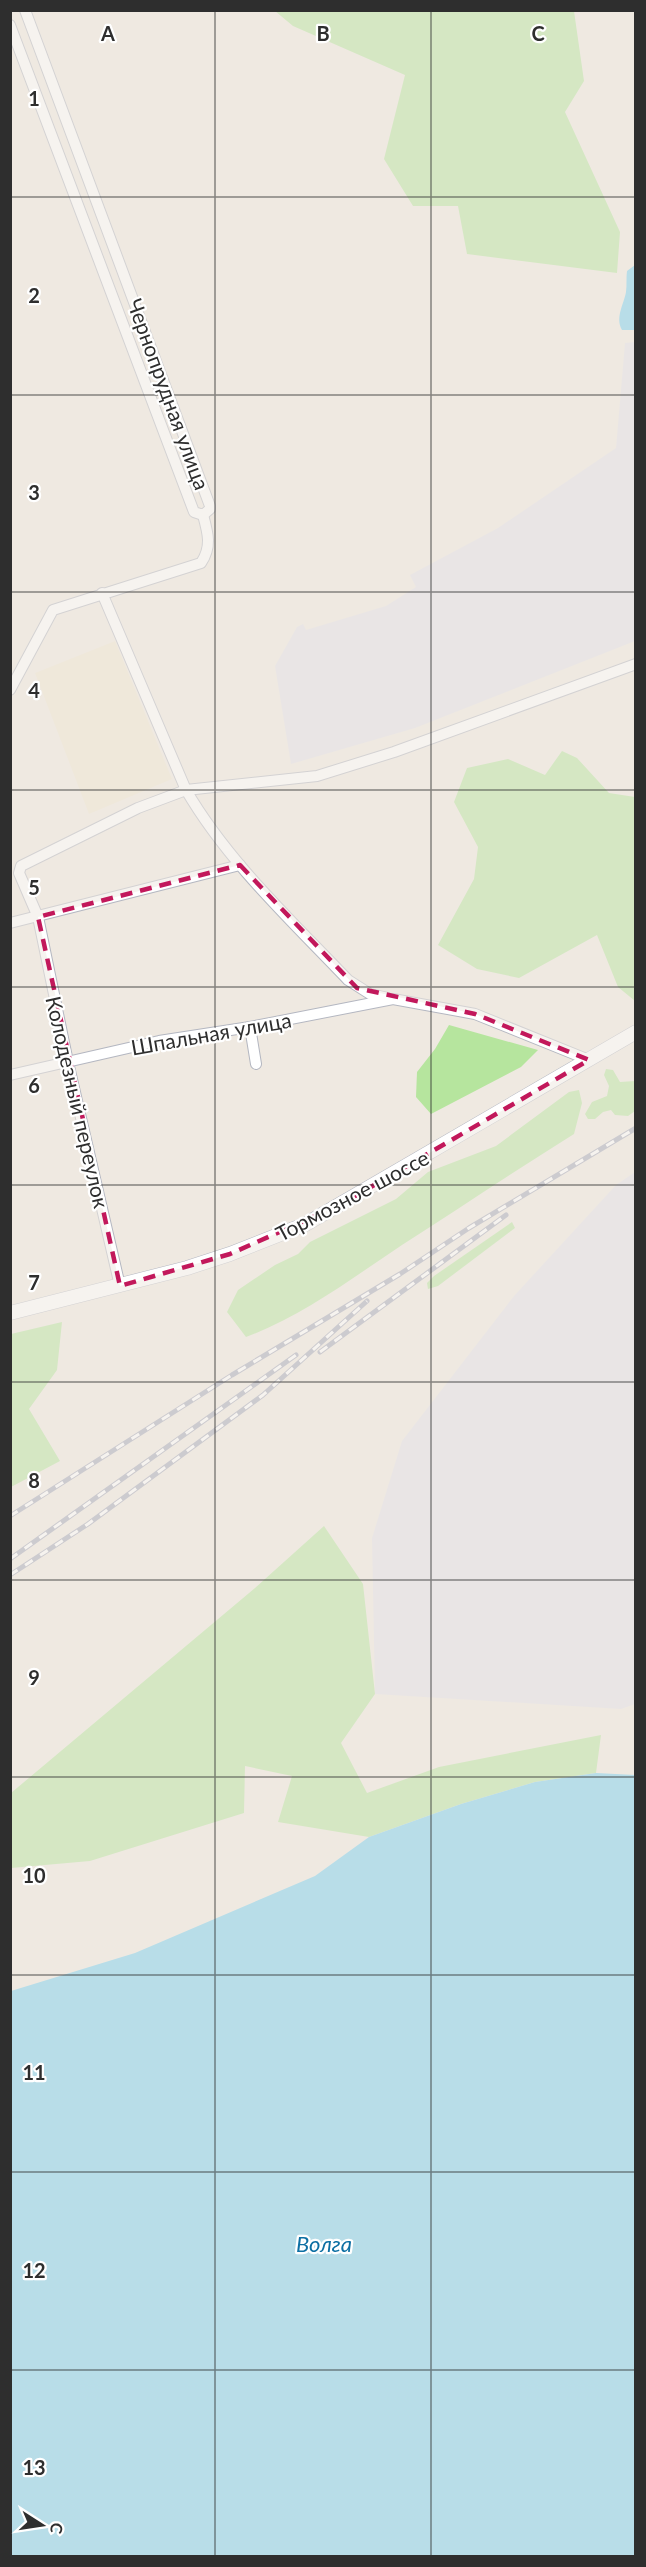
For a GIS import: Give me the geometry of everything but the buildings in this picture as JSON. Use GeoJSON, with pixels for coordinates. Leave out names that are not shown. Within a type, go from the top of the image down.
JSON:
{"type":"FeatureCollection","features":[{"type":"Feature","properties":{"kind":"street","name":"Чернопрудная улица"},"geometry":{"type":"LineString","coordinates":[[10,26],[194,512],[203,515],[210,509],[210,506],[25,10]]}},
{"type":"Feature","properties":{"kind":"street"},"geometry":{"type":"LineString","coordinates":[[10,690],[53,610],[201,563],[208,551],[209,537],[203,515]]}},
{"type":"Feature","properties":{"kind":"street"},"geometry":{"type":"LineString","coordinates":[[102,593],[186,790],[202,819],[240,865],[348,980],[370,994],[393,999]]}},
{"type":"Feature","properties":{"kind":"street"},"geometry":{"type":"LineString","coordinates":[[186,790],[316,776],[394,752],[636,664]]}},
{"type":"Feature","properties":{"kind":"street","name":"Колодезный переулок"},"geometry":{"type":"LineString","coordinates":[[120,1286],[68,1062],[38,917],[19,873],[21,866],[138,808],[186,790]]}},
{"type":"Feature","properties":{"kind":"street"},"geometry":{"type":"LineString","coordinates":[[10,923],[240,865]]}},
{"type":"Feature","properties":{"kind":"street","name":"Шпальная улица"},"geometry":{"type":"LineString","coordinates":[[10,1075],[159,1041],[250,1028],[393,999],[475,1014],[589,1060]]}},
{"type":"Feature","properties":{"kind":"street"},"geometry":{"type":"LineString","coordinates":[[250,1028],[256,1064]]}},
{"type":"Feature","properties":{"kind":"street","name":"Тормозное шоссе"},"geometry":{"type":"LineString","coordinates":[[10,1313],[120,1286],[230,1254],[306,1224],[636,1032]]}},
{"type":"Feature","properties":{"kind":"highlighted area"},"geometry":{"type":"Polygon","coordinates":[[[240,865],[357,988],[475,1014],[589,1060],[338,1206],[230,1254],[120,1286],[38,917],[240,865]]]}},
{"type":"Feature","properties":{"kind":"shaded area"},"geometry":{"type":"Polygon","coordinates":[[[635,342],[635,641],[415,728],[291,764],[275,666],[297,627],[303,624],[306,630],[386,606],[416,587],[410,575],[498,528],[616,448],[625,343],[635,342]]]}},
{"type":"Feature","properties":{"kind":"shaded area"},"geometry":{"type":"Polygon","coordinates":[[[115,641],[172,779],[89,814],[35,673],[115,641]]]}},
{"type":"Feature","properties":{"kind":"shaded area"},"geometry":{"type":"Polygon","coordinates":[[[635,1172],[635,1704],[621,1709],[375,1694],[372,1538],[402,1441],[514,1296],[616,1185],[635,1172]]]}},
{"type":"Feature","properties":{"kind":"green space"},"geometry":{"type":"Polygon","coordinates":[[[275,11],[574,11],[584,81],[565,112],[620,232],[617,273],[467,254],[458,206],[413,206],[384,159],[405,75],[293,26],[275,11]]]}},
{"type":"Feature","properties":{"kind":"green space"},"geometry":{"type":"Polygon","coordinates":[[[562,751],[577,758],[609,793],[635,797],[635,1001],[618,987],[597,935],[519,978],[477,969],[438,945],[474,879],[478,847],[454,802],[467,768],[508,759],[545,775],[562,751]]]}},
{"type":"Feature","properties":{"kind":"green space"},"geometry":{"type":"Polygon","coordinates":[[[449,1025],[538,1050],[521,1067],[431,1114],[416,1097],[417,1072],[435,1049],[449,1025]]]}},
{"type":"Feature","properties":{"kind":"green space"},"geometry":{"type":"Polygon","coordinates":[[[606,1069],[613,1070],[620,1082],[635,1081],[635,1111],[628,1116],[615,1115],[611,1110],[603,1112],[595,1119],[588,1119],[585,1114],[592,1102],[607,1096],[609,1086],[604,1075],[606,1069]]]}},
{"type":"Feature","properties":{"kind":"green space"},"geometry":{"type":"Polygon","coordinates":[[[579,1090],[582,1103],[574,1134],[327,1296],[246,1337],[227,1312],[238,1290],[275,1265],[298,1254],[310,1242],[396,1199],[428,1172],[496,1146],[569,1092],[579,1090]]]}},
{"type":"Feature","properties":{"kind":"green space"},"geometry":{"type":"Polygon","coordinates":[[[512,1222],[515,1228],[438,1286],[428,1289],[427,1283],[434,1276],[512,1222]]]}},
{"type":"Feature","properties":{"kind":"green space"},"geometry":{"type":"Polygon","coordinates":[[[62,1322],[57,1370],[29,1409],[60,1461],[11,1487],[11,1334],[62,1322]]]}},
{"type":"Feature","properties":{"kind":"green space"},"geometry":{"type":"Polygon","coordinates":[[[324,1526],[363,1584],[375,1694],[341,1743],[367,1793],[439,1767],[601,1735],[596,1773],[535,1782],[461,1804],[369,1837],[278,1822],[292,1776],[245,1766],[244,1813],[90,1861],[11,1868],[11,1793],[255,1588],[324,1526]]]}},
{"type":"Feature","properties":{"kind":"water"},"geometry":{"type":"Polygon","coordinates":[[[635,265],[635,330],[622,330],[619,320],[626,292],[627,271],[635,265]]]}},
{"type":"Feature","properties":{"kind":"water","name":"Волга"},"geometry":{"type":"Polygon","coordinates":[[[596,1773],[635,1775],[635,2556],[11,2556],[11,1991],[135,1953],[315,1876],[369,1837],[461,1804],[535,1782],[596,1773]]]}},
{"type":"Feature","properties":{"kind":"railway"},"geometry":{"type":"LineString","coordinates":[[10,1516],[232,1375],[400,1274],[469,1228],[636,1128]]}},
{"type":"Feature","properties":{"kind":"railway"},"geometry":{"type":"LineString","coordinates":[[320,1352],[506,1215]]}},
{"type":"Feature","properties":{"kind":"railway"},"geometry":{"type":"LineString","coordinates":[[10,1575],[88,1524],[263,1395],[367,1301]]}},
{"type":"Feature","properties":{"kind":"railway"},"geometry":{"type":"LineString","coordinates":[[10,1559],[296,1355]]}}]}
